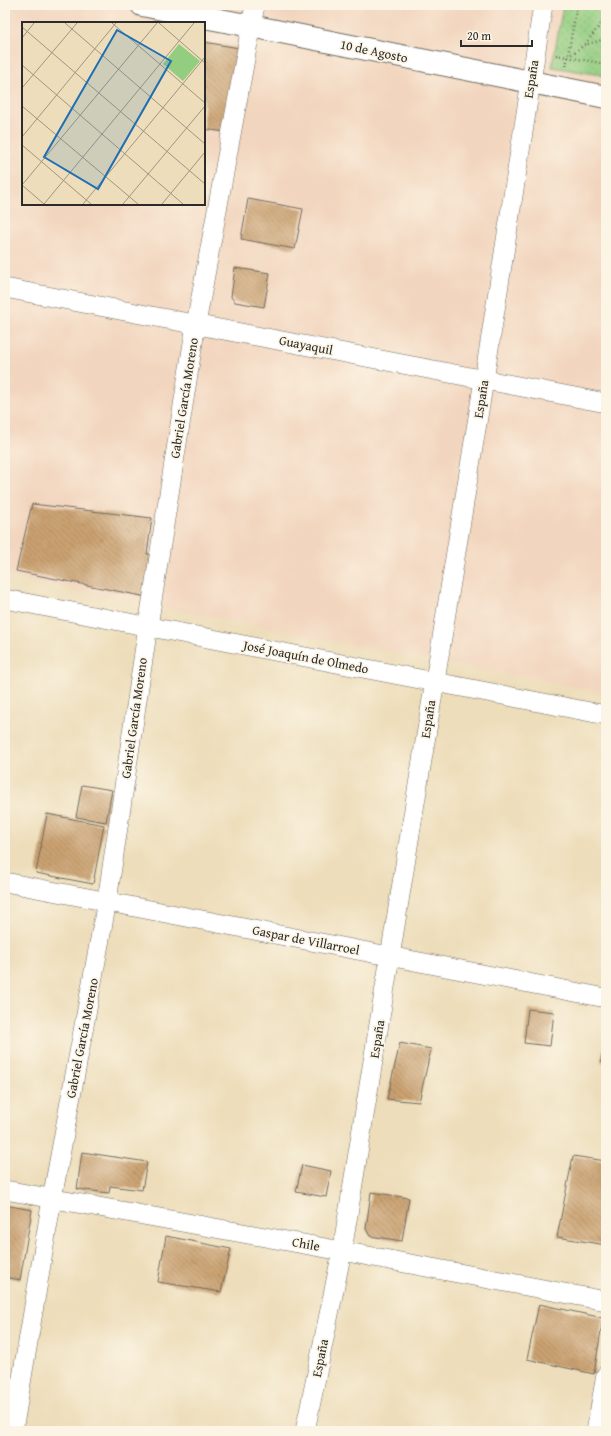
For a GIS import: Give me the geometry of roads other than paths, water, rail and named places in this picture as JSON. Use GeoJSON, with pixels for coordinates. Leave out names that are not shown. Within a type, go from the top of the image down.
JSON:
{"type":"FeatureCollection","features":[{"type":"Feature","properties":{"kind":"main road","name":"10 de Agosto"},"geometry":{"type":"LineString","coordinates":[[142,5],[253,15],[531,82],[606,97]]}},
{"type":"Feature","properties":{"kind":"street","name":"España"},"geometry":{"type":"LineString","coordinates":[[305,1431],[342,1251],[484,380],[543,5]]}},
{"type":"Feature","properties":{"kind":"street","name":"Gabriel García Moreno"},"geometry":{"type":"LineString","coordinates":[[13,1431],[52,1199],[107,901],[148,626],[196,324],[253,15]]}},
{"type":"Feature","properties":{"kind":"street","name":"Guayaquil"},"geometry":{"type":"LineString","coordinates":[[5,288],[606,403]]}},
{"type":"Feature","properties":{"kind":"street","name":"José Joaquín de Olmedo"},"geometry":{"type":"LineString","coordinates":[[5,599],[606,715]]}},
{"type":"Feature","properties":{"kind":"street","name":"Gaspar de Villarroel"},"geometry":{"type":"LineString","coordinates":[[5,882],[606,998]]}},
{"type":"Feature","properties":{"kind":"street","name":"Chile"},"geometry":{"type":"LineString","coordinates":[[5,1190],[342,1251],[606,1301]]}},
{"type":"Feature","properties":{"kind":"street"},"geometry":{"type":"LineString","coordinates":[[596,1431],[606,1375]]}}]}
